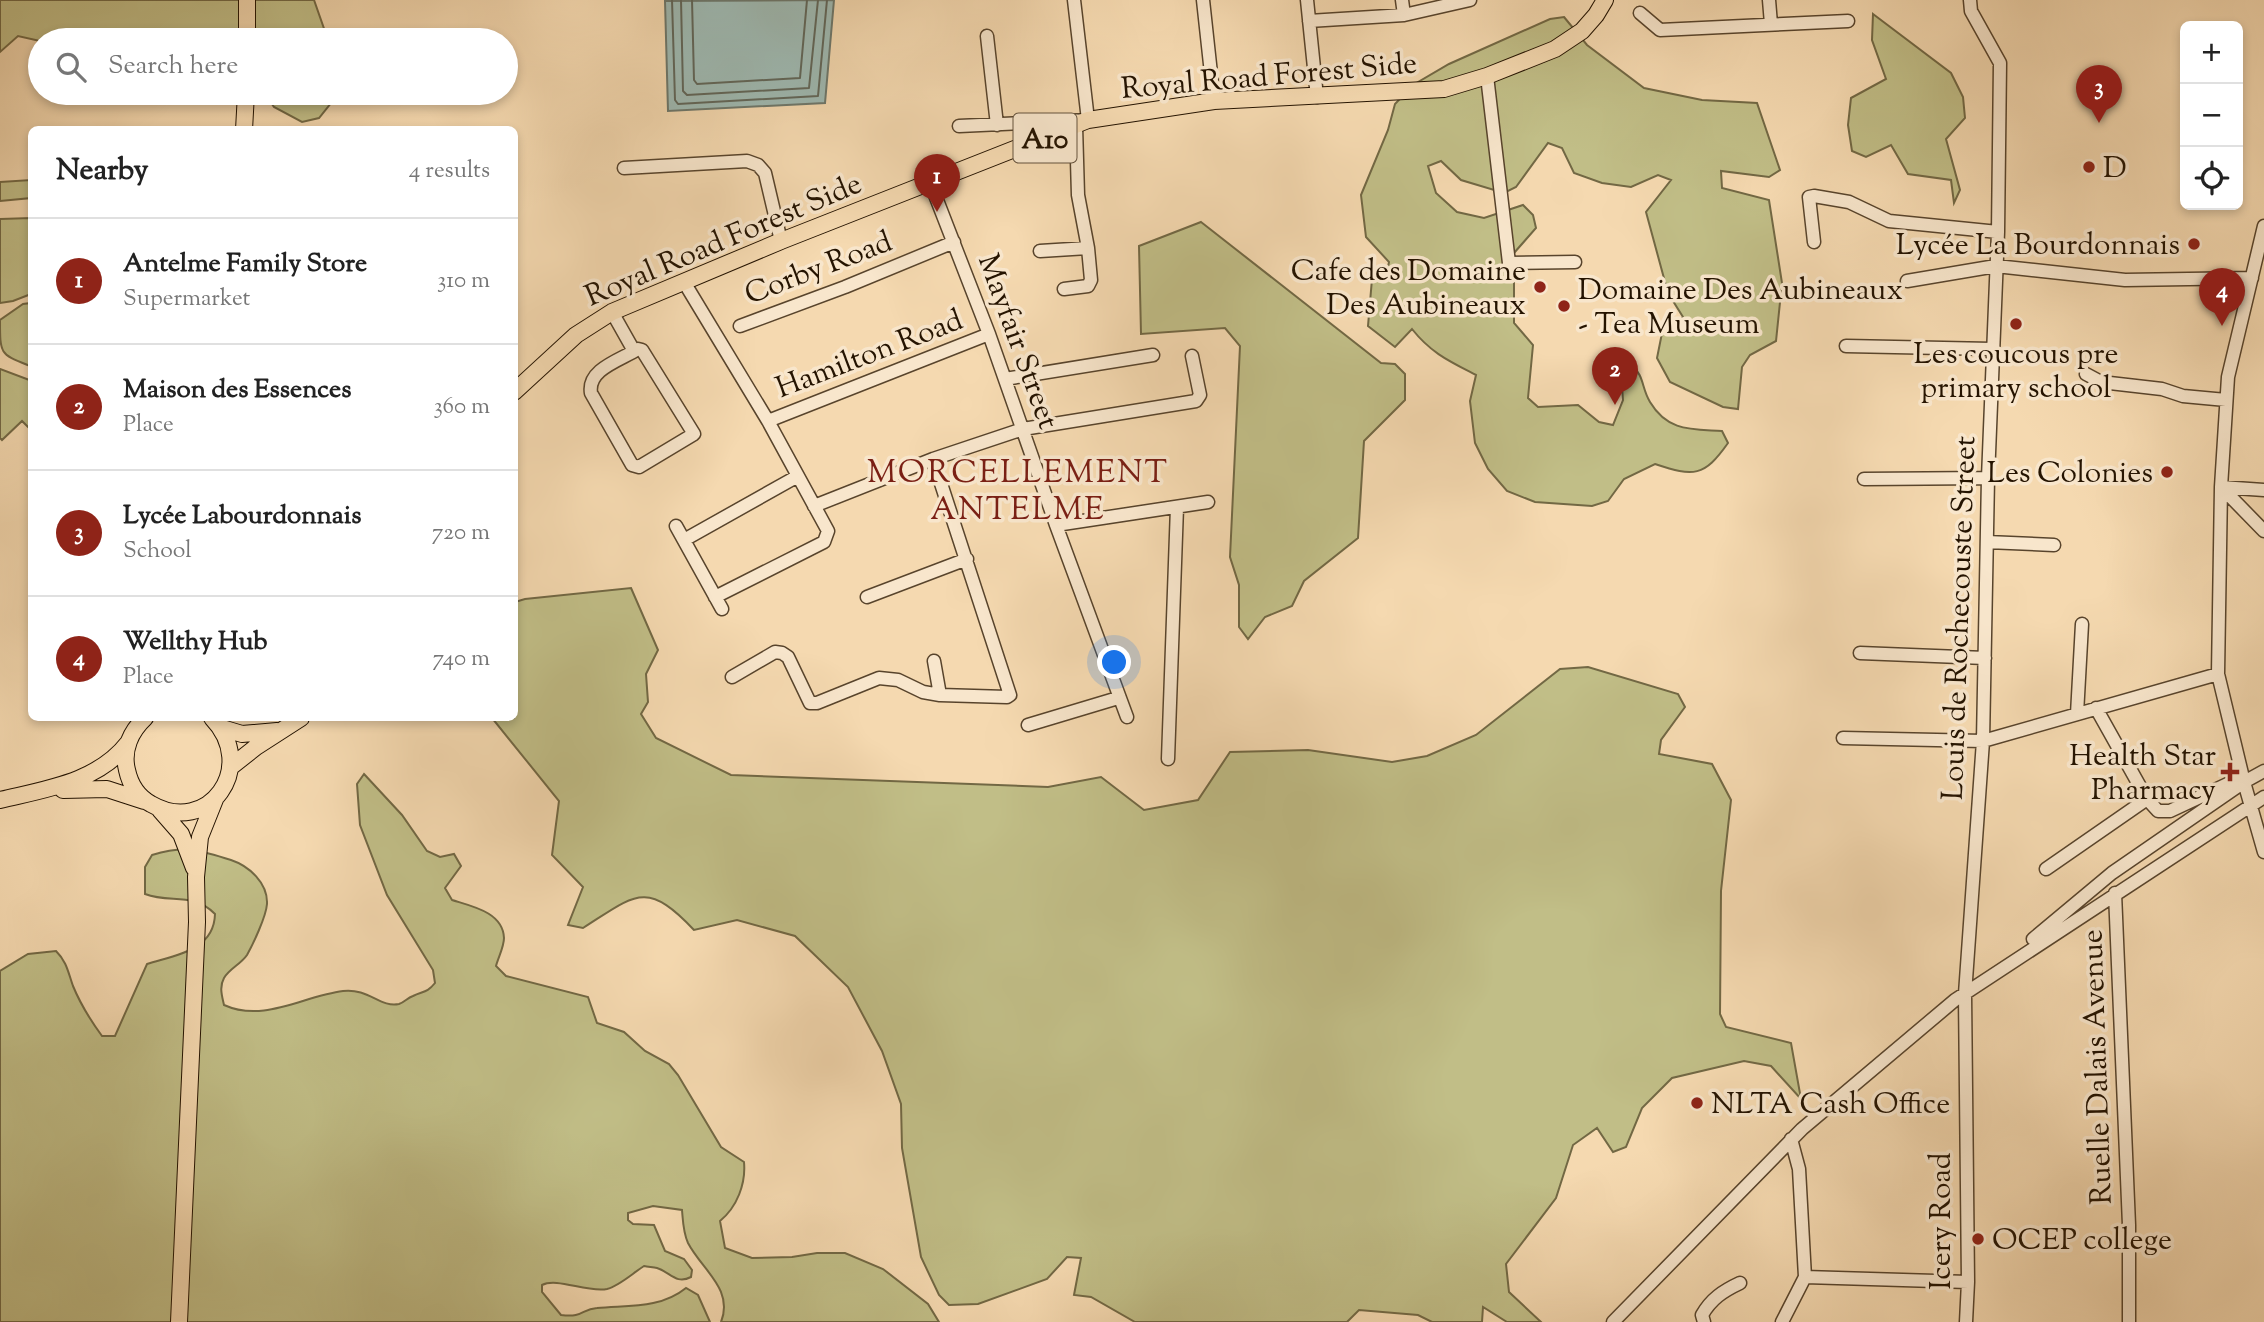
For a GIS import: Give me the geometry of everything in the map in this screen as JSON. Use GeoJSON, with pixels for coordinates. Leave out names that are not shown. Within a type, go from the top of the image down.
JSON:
{"type":"FeatureCollection","features":[{"type":"Feature","properties":{"kind":"main road"},"geometry":{"type":"LineString","coordinates":[[247,0],[247,28]]}},
{"type":"Feature","properties":{"kind":"main road","name":"Royal Road Forest Side"},"geometry":{"type":"LineString","coordinates":[[518,388],[576,335],[612,312],[781,241],[1082,123],[1214,101],[1444,89],[1487,76],[1555,49],[1582,31],[1605,0]]}},
{"type":"Feature","properties":{"kind":"main road"},"geometry":{"type":"LineString","coordinates":[[244,126],[245,105]]}},
{"type":"Feature","properties":{"kind":"main road"},"geometry":{"type":"LineString","coordinates":[[0,800],[43,790],[96,771],[117,757],[142,721]]}},
{"type":"Feature","properties":{"kind":"main road"},"geometry":{"type":"LineString","coordinates":[[232,766],[296,721]]}},
{"type":"Feature","properties":{"kind":"main road"},"geometry":{"type":"LineString","coordinates":[[217,723],[242,734],[283,730]]}},
{"type":"Feature","properties":{"kind":"main road"},"geometry":{"type":"LineString","coordinates":[[160,810],[184,813],[196,810],[216,797],[224,788],[232,766],[229,740],[217,723]]}},
{"type":"Feature","properties":{"kind":"main road"},"geometry":{"type":"LineString","coordinates":[[128,743],[126,769],[136,792],[145,801]]}},
{"type":"Feature","properties":{"kind":"main road"},"geometry":{"type":"LineString","coordinates":[[43,790],[107,789],[145,801],[160,810],[181,834],[196,877]]}},
{"type":"Feature","properties":{"kind":"main road"},"geometry":{"type":"LineString","coordinates":[[179,1322],[197,922],[196,877],[200,837],[216,797]]}},
{"type":"Feature","properties":{"kind":"street"},"geometry":{"type":"LineString","coordinates":[[1064,289],[1088,286],[1091,283],[1088,248],[1078,195],[1082,123],[1074,0]]}},
{"type":"Feature","properties":{"kind":"street"},"geometry":{"type":"LineString","coordinates":[[1203,0],[1214,101]]}},
{"type":"Feature","properties":{"kind":"street"},"geometry":{"type":"LineString","coordinates":[[1307,0],[1317,97]]}},
{"type":"Feature","properties":{"kind":"street"},"geometry":{"type":"LineString","coordinates":[[1402,0],[1404,15]]}},
{"type":"Feature","properties":{"kind":"street"},"geometry":{"type":"LineString","coordinates":[[1309,21],[1404,15],[1470,0]]}},
{"type":"Feature","properties":{"kind":"street"},"geometry":{"type":"LineString","coordinates":[[1769,0],[1771,23]]}},
{"type":"Feature","properties":{"kind":"street","name":"Louis de Rochecouste Street"},"geometry":{"type":"LineString","coordinates":[[1965,994],[1983,741],[1988,478],[1998,232],[2000,63],[1971,11],[1970,0]]}},
{"type":"Feature","properties":{"kind":"street"},"geometry":{"type":"LineString","coordinates":[[1640,13],[1660,30],[1848,21]]}},
{"type":"Feature","properties":{"kind":"street"},"geometry":{"type":"LineString","coordinates":[[987,36],[997,125]]}},
{"type":"Feature","properties":{"kind":"street"},"geometry":{"type":"LineString","coordinates":[[1487,76],[1509,263],[1575,262]]}},
{"type":"Feature","properties":{"kind":"street"},"geometry":{"type":"LineString","coordinates":[[959,127],[1082,123]]}},
{"type":"Feature","properties":{"kind":"street"},"geometry":{"type":"LineString","coordinates":[[624,168],[747,161],[758,165],[765,173],[781,241]]}},
{"type":"Feature","properties":{"kind":"street","name":"Mayfair Street"},"geometry":{"type":"LineString","coordinates":[[930,182],[989,334],[1127,717]]}},
{"type":"Feature","properties":{"kind":"street"},"geometry":{"type":"LineString","coordinates":[[1814,242],[1809,197],[1814,196],[1849,202],[1889,220],[1998,232]]}},
{"type":"Feature","properties":{"kind":"street"},"geometry":{"type":"LineString","coordinates":[[2264,226],[2228,377],[2221,487],[2218,674],[2264,852]]}},
{"type":"Feature","properties":{"kind":"street","name":"Corby Road"},"geometry":{"type":"LineString","coordinates":[[740,326],[845,288],[954,242]]}},
{"type":"Feature","properties":{"kind":"street"},"geometry":{"type":"LineString","coordinates":[[1040,251],[1088,248]]}},
{"type":"Feature","properties":{"kind":"street"},"geometry":{"type":"LineString","coordinates":[[1907,281],[1996,266],[2125,280],[2252,278]]}},
{"type":"Feature","properties":{"kind":"street"},"geometry":{"type":"LineString","coordinates":[[684,282],[768,421],[828,531],[824,542],[715,597]]}},
{"type":"Feature","properties":{"kind":"street"},"geometry":{"type":"LineString","coordinates":[[612,312],[634,351]]}},
{"type":"Feature","properties":{"kind":"street","name":"Hamilton Road"},"geometry":{"type":"LineString","coordinates":[[768,421],[989,334]]}},
{"type":"Feature","properties":{"kind":"street"},"geometry":{"type":"LineString","coordinates":[[1846,345],[1992,349]]}},
{"type":"Feature","properties":{"kind":"street"},"geometry":{"type":"LineString","coordinates":[[642,350],[694,434],[639,467],[632,465],[591,393],[590,385],[599,371],[634,351],[642,350]]}},
{"type":"Feature","properties":{"kind":"street"},"geometry":{"type":"LineString","coordinates":[[1005,379],[1153,355]]}},
{"type":"Feature","properties":{"kind":"street"},"geometry":{"type":"LineString","coordinates":[[814,506],[933,459],[1023,429],[1196,401],[1200,395],[1192,356]]}},
{"type":"Feature","properties":{"kind":"street"},"geometry":{"type":"LineString","coordinates":[[2086,374],[2101,382],[2162,389],[2183,397],[2226,400]]}},
{"type":"Feature","properties":{"kind":"street"},"geometry":{"type":"LineString","coordinates":[[732,677],[775,652],[788,657],[810,703],[817,703],[878,678],[898,680],[923,692],[940,695],[1007,698],[1010,695],[933,459]]}},
{"type":"Feature","properties":{"kind":"street"},"geometry":{"type":"LineString","coordinates":[[684,540],[798,476]]}},
{"type":"Feature","properties":{"kind":"street"},"geometry":{"type":"LineString","coordinates":[[1864,480],[1988,478]]}},
{"type":"Feature","properties":{"kind":"street"},"geometry":{"type":"LineString","coordinates":[[2221,487],[2264,490]]}},
{"type":"Feature","properties":{"kind":"street"},"geometry":{"type":"LineString","coordinates":[[2221,487],[2264,531]]}},
{"type":"Feature","properties":{"kind":"street"},"geometry":{"type":"LineString","coordinates":[[1056,525],[1208,502]]}},
{"type":"Feature","properties":{"kind":"street"},"geometry":{"type":"LineString","coordinates":[[1168,759],[1177,507]]}},
{"type":"Feature","properties":{"kind":"street"},"geometry":{"type":"LineString","coordinates":[[676,526],[722,609]]}},
{"type":"Feature","properties":{"kind":"street"},"geometry":{"type":"LineString","coordinates":[[1987,542],[2054,545]]}},
{"type":"Feature","properties":{"kind":"street"},"geometry":{"type":"LineString","coordinates":[[867,597],[922,583],[967,559]]}},
{"type":"Feature","properties":{"kind":"street"},"geometry":{"type":"LineString","coordinates":[[2077,713],[2082,624]]}},
{"type":"Feature","properties":{"kind":"street"},"geometry":{"type":"LineString","coordinates":[[1860,653],[1985,658]]}},
{"type":"Feature","properties":{"kind":"street"},"geometry":{"type":"LineString","coordinates":[[934,661],[940,695]]}},
{"type":"Feature","properties":{"kind":"street"},"geometry":{"type":"LineString","coordinates":[[1843,738],[1983,741],[2218,674]]}},
{"type":"Feature","properties":{"kind":"street"},"geometry":{"type":"LineString","coordinates":[[1028,725],[1118,698]]}},
{"type":"Feature","properties":{"kind":"street"},"geometry":{"type":"LineString","coordinates":[[2096,708],[2147,799],[2158,811],[2170,811],[2264,771]]}},
{"type":"Feature","properties":{"kind":"street"},"geometry":{"type":"LineString","coordinates":[[1984,980],[2112,873],[2244,779]]}},
{"type":"Feature","properties":{"kind":"street"},"geometry":{"type":"LineString","coordinates":[[1613,1322],[1791,1139],[1965,994],[2264,797]]}},
{"type":"Feature","properties":{"kind":"street"},"geometry":{"type":"LineString","coordinates":[[2046,869],[2147,799]]}},
{"type":"Feature","properties":{"kind":"street","name":"Ruelle Dalais Avenue"},"geometry":{"type":"LineString","coordinates":[[2115,893],[2129,1225],[2129,1322]]}},
{"type":"Feature","properties":{"kind":"street","name":"Icery Road"},"geometry":{"type":"LineString","coordinates":[[1965,994],[1968,1282],[1966,1322]]}},
{"type":"Feature","properties":{"kind":"street"},"geometry":{"type":"LineString","coordinates":[[1782,1322],[1805,1277],[1799,1169],[1791,1139]]}},
{"type":"Feature","properties":{"kind":"street"},"geometry":{"type":"LineString","coordinates":[[1805,1277],[1968,1282]]}},
{"type":"Feature","properties":{"kind":"street"},"geometry":{"type":"LineString","coordinates":[[1704,1322],[1702,1315],[1709,1303],[1725,1290],[1740,1283]]}},
{"type":"Feature","properties":{"kind":"shaded area"},"geometry":{"type":"Polygon","coordinates":[[[0,0],[314,0],[324,28],[28,28],[28,38],[18,36],[0,52],[0,0]]]}},
{"type":"Feature","properties":{"kind":"shaded area"},"geometry":{"type":"Polygon","coordinates":[[[1873,14],[1951,73],[1963,97],[1965,118],[1946,139],[1960,190],[1954,203],[1951,180],[1908,174],[1891,145],[1866,157],[1852,151],[1848,125],[1851,98],[1886,79],[1872,40],[1873,14]]]}},
{"type":"Feature","properties":{"kind":"shaded area"},"geometry":{"type":"Polygon","coordinates":[[[1564,17],[1587,45],[1644,88],[1702,100],[1757,103],[1780,170],[1769,177],[1721,171],[1722,188],[1769,200],[1782,283],[1776,341],[1750,355],[1742,367],[1738,409],[1723,407],[1670,382],[1657,358],[1662,333],[1683,317],[1668,293],[1646,212],[1671,180],[1658,175],[1631,187],[1602,183],[1574,173],[1562,148],[1548,143],[1516,187],[1504,193],[1461,180],[1441,161],[1428,166],[1436,193],[1457,212],[1484,218],[1523,205],[1533,215],[1536,228],[1514,253],[1514,323],[1533,345],[1528,398],[1538,407],[1578,405],[1599,422],[1613,425],[1623,400],[1621,373],[1631,364],[1639,373],[1650,402],[1665,419],[1682,427],[1722,431],[1728,443],[1705,468],[1689,472],[1655,464],[1624,479],[1608,501],[1592,506],[1535,502],[1507,491],[1488,469],[1475,443],[1470,401],[1476,375],[1433,350],[1412,329],[1395,347],[1368,326],[1372,279],[1386,277],[1389,262],[1366,237],[1361,195],[1388,130],[1395,104],[1413,85],[1449,64],[1550,19],[1564,17]]]}},
{"type":"Feature","properties":{"kind":"shaded area"},"geometry":{"type":"Polygon","coordinates":[[[273,105],[329,105],[319,118],[302,122],[273,105]]]}},
{"type":"Feature","properties":{"kind":"shaded area"},"geometry":{"type":"Polygon","coordinates":[[[28,180],[28,198],[0,201],[0,182],[28,180]]]}},
{"type":"Feature","properties":{"kind":"shaded area"},"geometry":{"type":"Polygon","coordinates":[[[28,218],[28,295],[0,303],[0,219],[28,218]]]}},
{"type":"Feature","properties":{"kind":"shaded area"},"geometry":{"type":"Polygon","coordinates":[[[1201,222],[1381,363],[1395,364],[1405,374],[1405,400],[1364,441],[1358,538],[1304,581],[1292,606],[1265,617],[1248,639],[1239,627],[1239,585],[1230,557],[1240,346],[1225,328],[1141,334],[1139,246],[1201,222]]]}},
{"type":"Feature","properties":{"kind":"shaded area"},"geometry":{"type":"Polygon","coordinates":[[[28,303],[28,365],[7,355],[0,340],[0,320],[28,303]]]}},
{"type":"Feature","properties":{"kind":"shaded area"},"geometry":{"type":"Polygon","coordinates":[[[0,369],[28,380],[28,427],[22,421],[2,440],[0,369]]]}},
{"type":"Feature","properties":{"kind":"shaded area"},"geometry":{"type":"Polygon","coordinates":[[[631,588],[658,650],[646,674],[648,702],[641,714],[656,738],[731,775],[1048,787],[1101,777],[1144,810],[1198,800],[1230,752],[1308,750],[1392,762],[1427,756],[1476,735],[1560,669],[1588,667],[1678,694],[1685,707],[1661,740],[1659,754],[1712,764],[1731,800],[1721,891],[1720,1014],[1726,1027],[1791,1043],[1801,1099],[1771,1066],[1744,1061],[1672,1078],[1642,1108],[1626,1147],[1613,1152],[1597,1128],[1573,1145],[1556,1198],[1506,1264],[1509,1292],[1541,1322],[1507,1322],[1483,1307],[1482,1322],[1432,1322],[1418,1315],[1359,1310],[1347,1322],[1135,1322],[1091,1297],[1074,1295],[1081,1258],[1067,1257],[1047,1279],[978,1304],[949,1305],[939,1295],[921,1257],[902,1148],[901,1104],[882,1051],[848,987],[795,936],[737,920],[694,930],[678,914],[651,898],[628,901],[583,928],[568,925],[583,887],[552,855],[559,801],[494,721],[518,721],[518,601],[631,588]]]}},
{"type":"Feature","properties":{"kind":"shaded area"},"geometry":{"type":"Polygon","coordinates":[[[364,774],[402,815],[427,851],[440,857],[454,854],[461,866],[445,888],[452,900],[485,911],[498,922],[504,938],[496,966],[506,976],[588,997],[597,1023],[624,1032],[645,1051],[669,1064],[678,1075],[721,1147],[744,1162],[739,1194],[720,1221],[725,1248],[752,1258],[845,1253],[883,1269],[928,1304],[939,1322],[721,1322],[724,1310],[720,1290],[688,1243],[682,1210],[653,1206],[628,1213],[628,1220],[633,1224],[654,1225],[665,1251],[684,1259],[692,1270],[691,1277],[681,1280],[657,1268],[644,1266],[607,1289],[548,1283],[542,1285],[542,1292],[561,1315],[568,1316],[592,1309],[655,1303],[686,1288],[698,1295],[710,1322],[0,1322],[0,971],[28,954],[56,951],[65,963],[86,1012],[102,1036],[115,1036],[147,964],[191,950],[208,936],[213,926],[215,914],[198,903],[145,894],[145,867],[152,855],[192,850],[244,866],[261,882],[266,896],[264,916],[250,950],[222,981],[224,1005],[239,1010],[269,1010],[343,991],[360,992],[386,1003],[399,1004],[427,990],[435,983],[433,970],[387,895],[360,825],[357,784],[364,774]]]}},
{"type":"Feature","properties":{"kind":"water"},"geometry":{"type":"Polygon","coordinates":[[[834,0],[825,103],[668,111],[665,1],[834,0]]]}},
{"type":"Feature","properties":{"kind":"place","name":"Lycée Labourdonnais"},"geometry":{"type":"Point","coordinates":[2099,123]}},
{"type":"Feature","properties":{"kind":"place","name":"D"},"geometry":{"type":"Point","coordinates":[2089,167]}},
{"type":"Feature","properties":{"kind":"place","name":"Antelme Family Store"},"geometry":{"type":"Point","coordinates":[937,212]}},
{"type":"Feature","properties":{"kind":"place","name":"Lycée La Bourdonnais"},"geometry":{"type":"Point","coordinates":[2194,244]}},
{"type":"Feature","properties":{"kind":"place","name":"Cafe des Domaine Des Aubineaux"},"geometry":{"type":"Point","coordinates":[1540,287]}},
{"type":"Feature","properties":{"kind":"place","name":"Domaine Des Aubineaux - Tea Museum"},"geometry":{"type":"Point","coordinates":[1564,306]}},
{"type":"Feature","properties":{"kind":"place","name":"Les coucous pre primary school"},"geometry":{"type":"Point","coordinates":[2016,324]}},
{"type":"Feature","properties":{"kind":"place","name":"Wellthy Hub"},"geometry":{"type":"Point","coordinates":[2222,326]}},
{"type":"Feature","properties":{"kind":"place","name":"Maison des Essences"},"geometry":{"type":"Point","coordinates":[1615,405]}},
{"type":"Feature","properties":{"kind":"place","name":"Les Colonies"},"geometry":{"type":"Point","coordinates":[2167,472]}},
{"type":"Feature","properties":{"kind":"place","name":"Health Star Pharmacy"},"geometry":{"type":"Point","coordinates":[2230,772]}},
{"type":"Feature","properties":{"kind":"place","name":"NLTA Cash Office"},"geometry":{"type":"Point","coordinates":[1697,1103]}},
{"type":"Feature","properties":{"kind":"place","name":"OCEP college"},"geometry":{"type":"Point","coordinates":[1978,1239]}},
{"type":"Feature","properties":{"kind":"district","name":"MORCELLEMENT ANTELME"},"geometry":{"type":"Point","coordinates":[1018,490]}}]}
